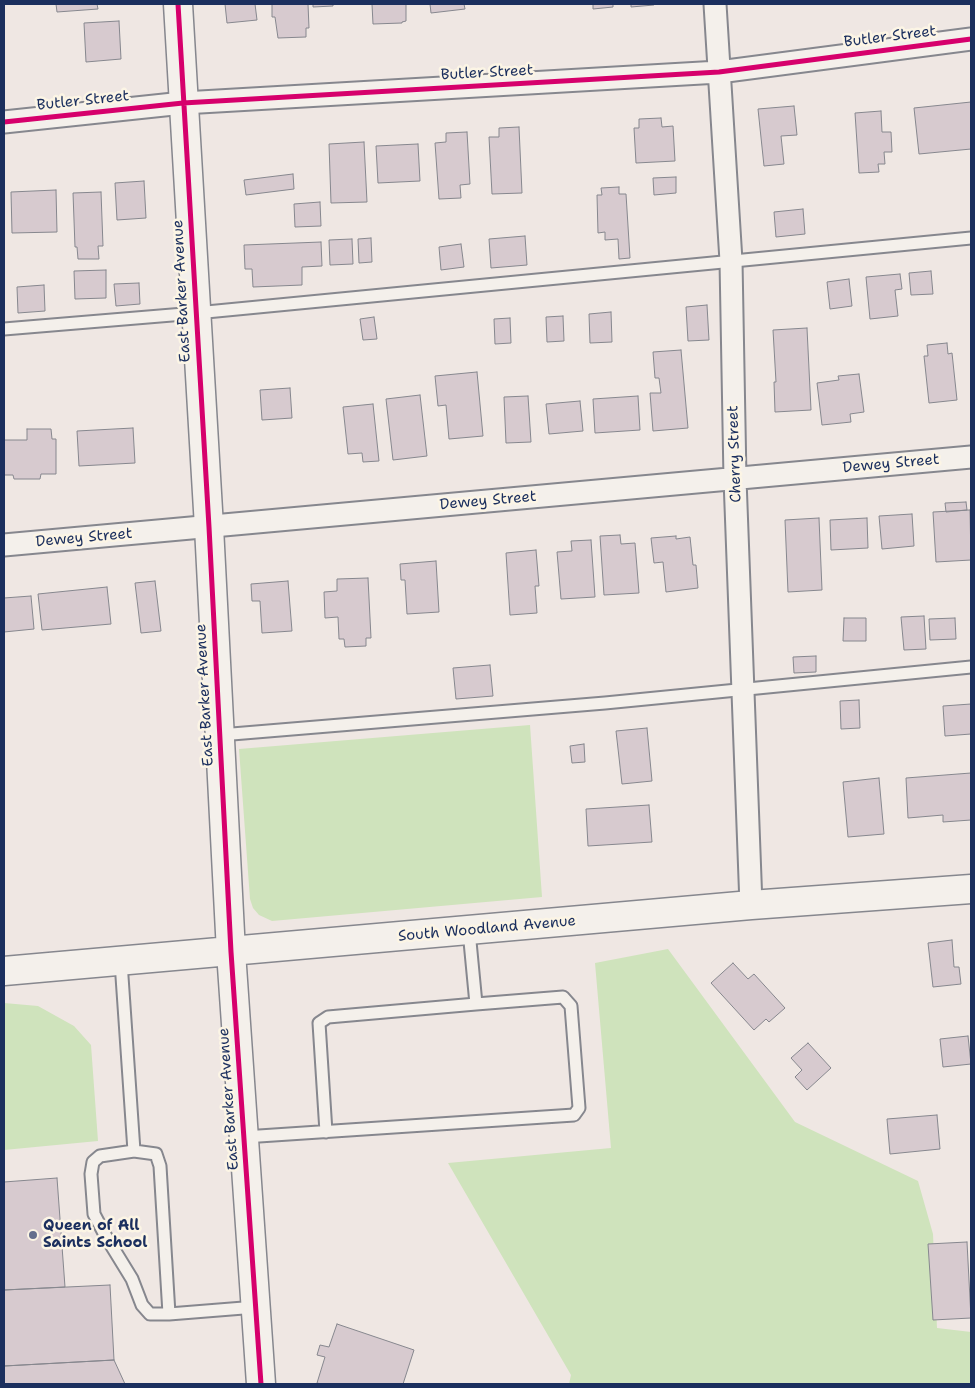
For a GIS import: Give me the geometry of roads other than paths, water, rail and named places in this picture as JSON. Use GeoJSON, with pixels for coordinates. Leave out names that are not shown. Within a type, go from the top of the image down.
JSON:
{"type":"FeatureCollection","features":[{"type":"Feature","properties":{"kind":"street","name":"East Barker Avenue"},"geometry":{"type":"LineString","coordinates":[[178,4],[231,952],[261,1384]]}},
{"type":"Feature","properties":{"kind":"street","name":"Cherry Street"},"geometry":{"type":"LineString","coordinates":[[715,4],[730,261],[735,479],[752,905]]}},
{"type":"Feature","properties":{"kind":"street","name":"Butler Street"},"geometry":{"type":"LineString","coordinates":[[4,122],[183,103],[719,72],[971,39]]}},
{"type":"Feature","properties":{"kind":"street","name":"Dewey Street"},"geometry":{"type":"LineString","coordinates":[[4,545],[971,457]]}},
{"type":"Feature","properties":{"kind":"street","name":"South Woodland Avenue"},"geometry":{"type":"LineString","coordinates":[[4,971],[752,905],[971,889]]}},
{"type":"Feature","properties":{"kind":"lane"},"geometry":{"type":"LineString","coordinates":[[4,329],[196,313],[971,238]]}},
{"type":"Feature","properties":{"kind":"lane"},"geometry":{"type":"LineString","coordinates":[[220,735],[596,704],[971,667]]}},
{"type":"Feature","properties":{"kind":"lane"},"geometry":{"type":"LineString","coordinates":[[469,931],[476,1004]]}},
{"type":"Feature","properties":{"kind":"lane"},"geometry":{"type":"LineString","coordinates":[[121,962],[134,1151]]}},
{"type":"Feature","properties":{"kind":"lane"},"geometry":{"type":"LineString","coordinates":[[244,1137],[326,1132],[574,1115],[579,1108],[571,1006],[563,997],[328,1017],[319,1023],[326,1132]]}},
{"type":"Feature","properties":{"kind":"lane"},"geometry":{"type":"LineString","coordinates":[[169,1314],[160,1166],[156,1154],[134,1151],[100,1156],[93,1162],[91,1174],[94,1214],[132,1279],[142,1305],[150,1314],[169,1314],[256,1307]]}},
{"type":"Feature","properties":{"kind":"place","name":"Queen of All Saints School"},"geometry":{"type":"Point","coordinates":[33,1235]}}]}
